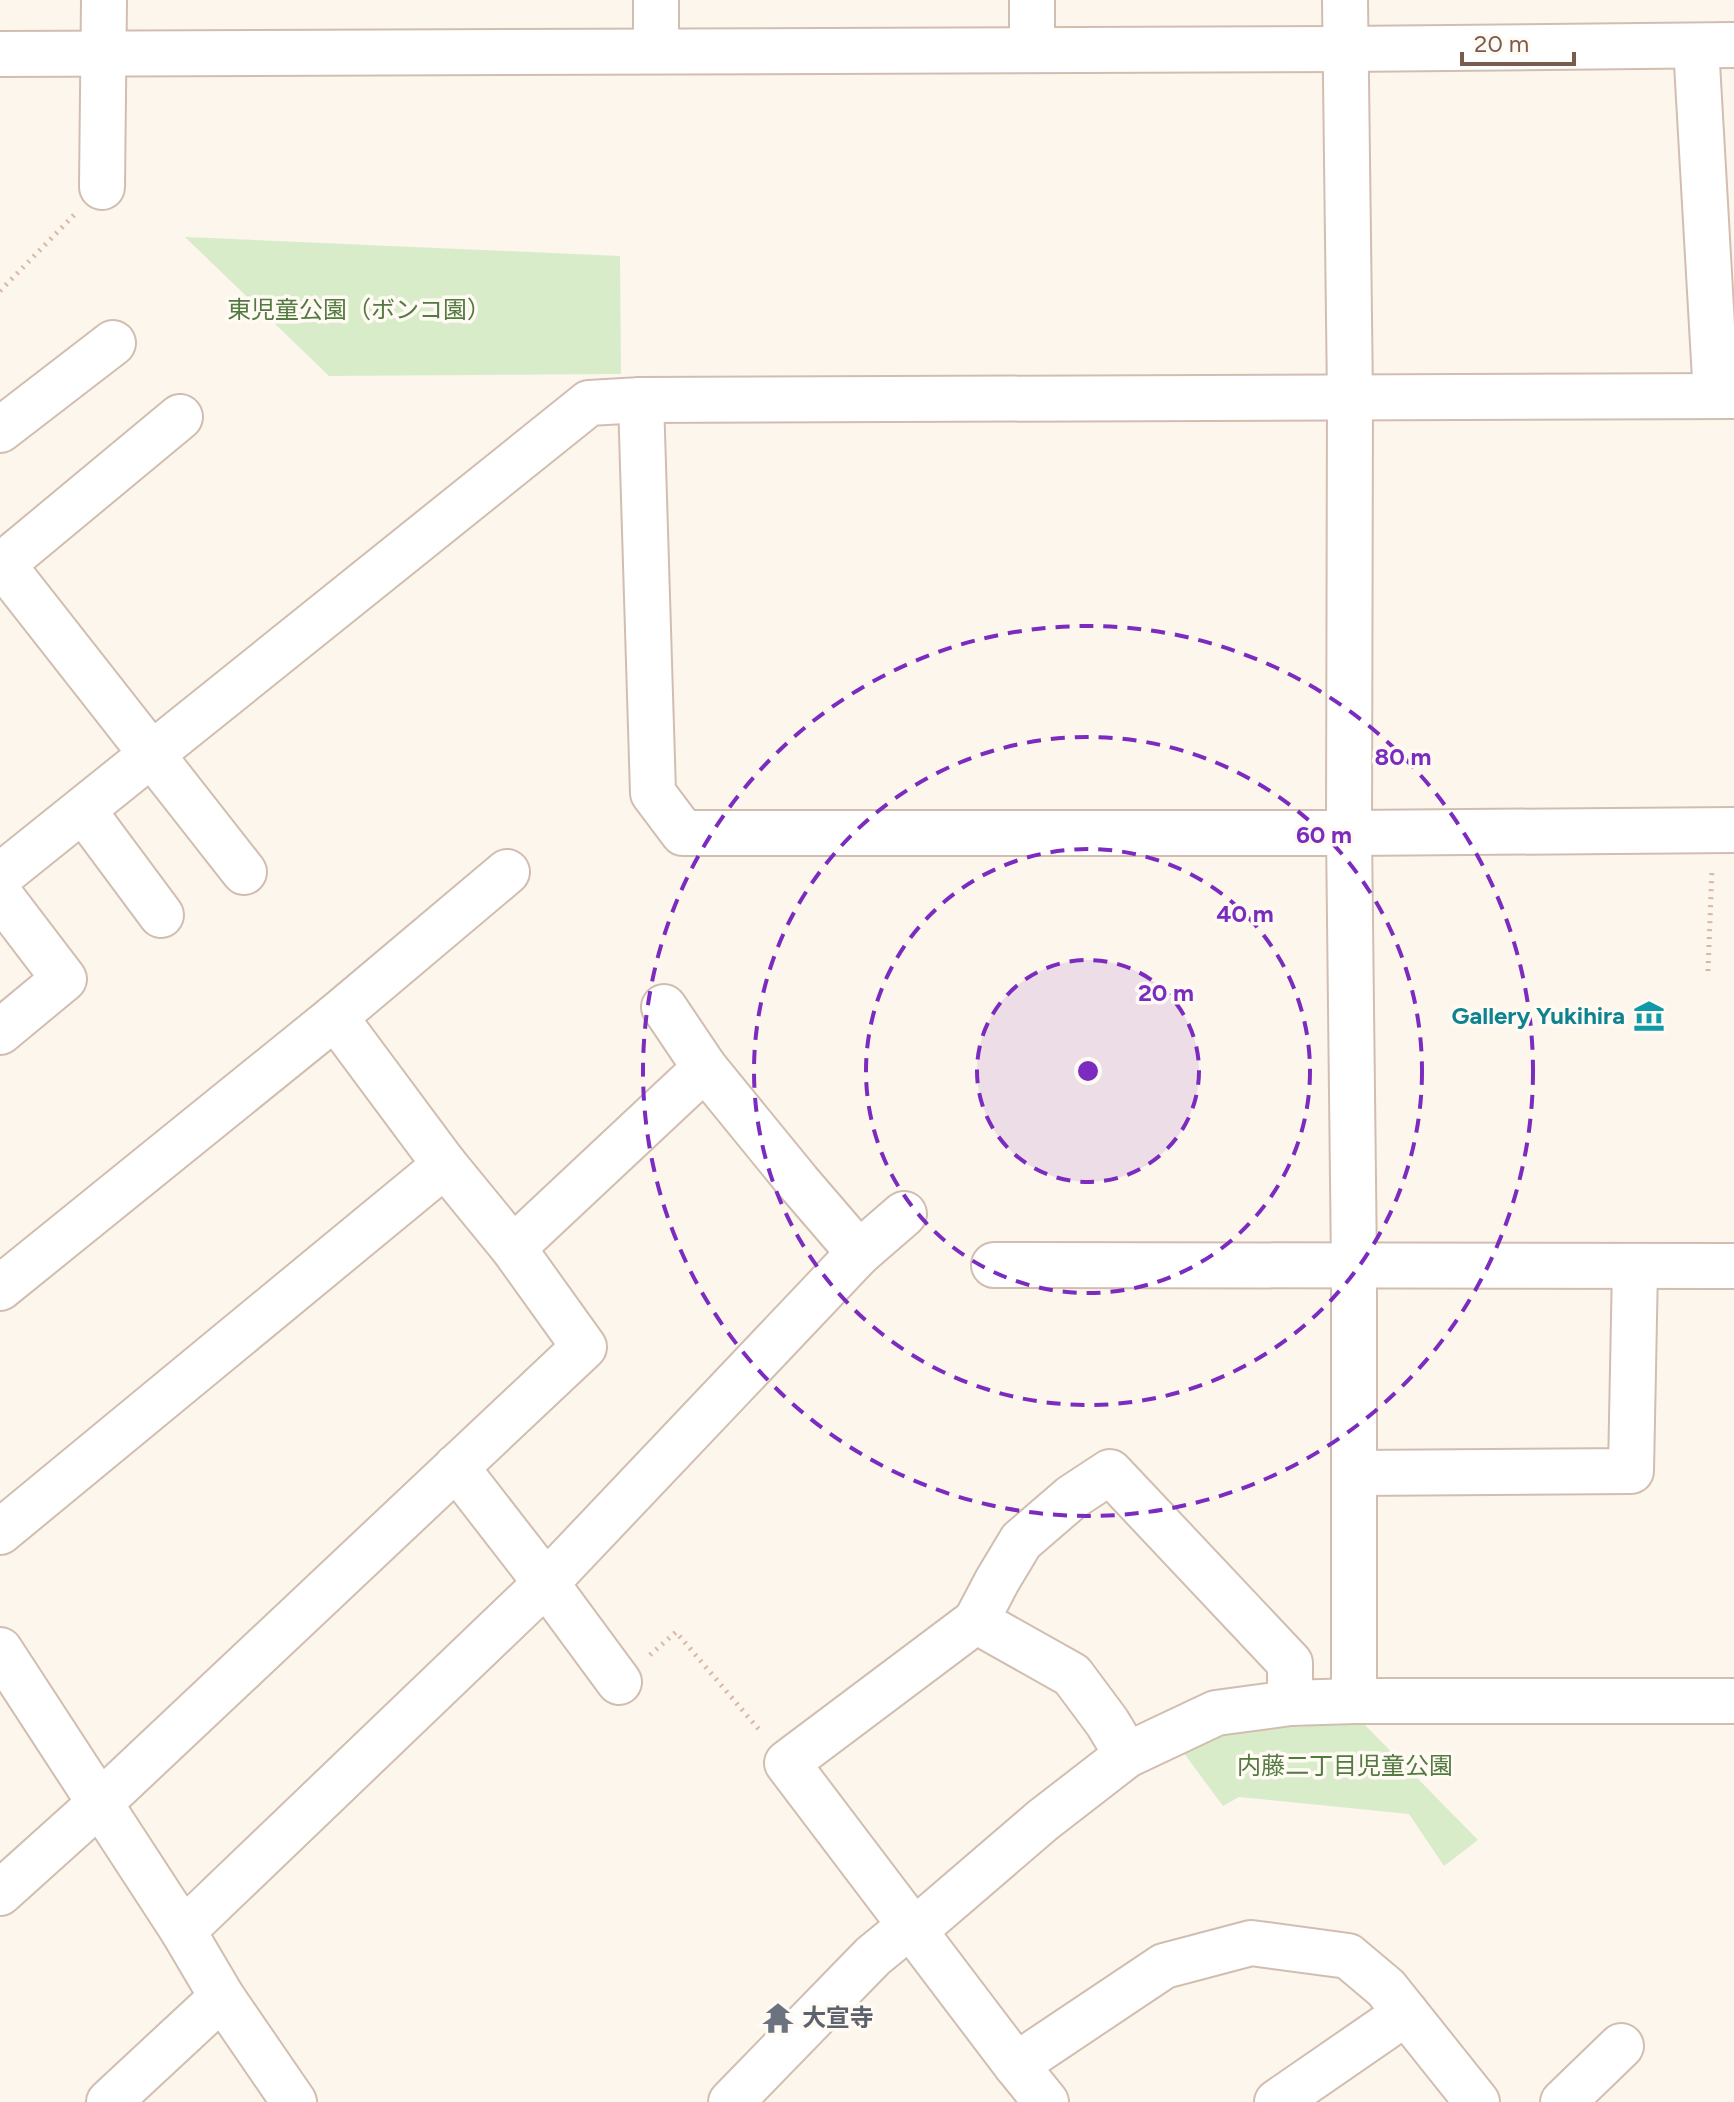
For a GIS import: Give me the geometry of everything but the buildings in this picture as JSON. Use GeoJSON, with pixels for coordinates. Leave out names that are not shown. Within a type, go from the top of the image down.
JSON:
{"type":"FeatureCollection","features":[{"type":"Feature","properties":{"kind":"street"},"geometry":{"type":"LineString","coordinates":[[102,187],[104,0]]}},
{"type":"Feature","properties":{"kind":"street"},"geometry":{"type":"LineString","coordinates":[[656,0],[656,51]]}},
{"type":"Feature","properties":{"kind":"street"},"geometry":{"type":"LineString","coordinates":[[1032,0],[1032,49]]}},
{"type":"Feature","properties":{"kind":"street"},"geometry":{"type":"LineString","coordinates":[[1345,0],[1350,397],[1354,1701]]}},
{"type":"Feature","properties":{"kind":"street"},"geometry":{"type":"LineString","coordinates":[[0,54],[1715,46],[1725,396],[641,400],[589,403],[0,876]]}},
{"type":"Feature","properties":{"kind":"street"},"geometry":{"type":"LineString","coordinates":[[0,430],[113,343]]}},
{"type":"Feature","properties":{"kind":"street"},"geometry":{"type":"LineString","coordinates":[[641,400],[653,793],[683,833],[1724,830]]}},
{"type":"Feature","properties":{"kind":"street"},"geometry":{"type":"LineString","coordinates":[[180,417],[1,563],[244,872]]}},
{"type":"Feature","properties":{"kind":"street"},"geometry":{"type":"LineString","coordinates":[[83,810],[161,915]]}},
{"type":"Feature","properties":{"kind":"street"},"geometry":{"type":"LineString","coordinates":[[0,1288],[335,1017],[507,872]]}},
{"type":"Feature","properties":{"kind":"street"},"geometry":{"type":"LineString","coordinates":[[0,895],[64,979],[0,1032]]}},
{"type":"Feature","properties":{"kind":"street"},"geometry":{"type":"LineString","coordinates":[[664,1007],[705,1068],[859,1253]]}},
{"type":"Feature","properties":{"kind":"street"},"geometry":{"type":"LineString","coordinates":[[0,1893],[100,1803],[584,1347],[513,1248],[445,1165],[335,1017]]}},
{"type":"Feature","properties":{"kind":"street"},"geometry":{"type":"LineString","coordinates":[[513,1248],[705,1068]]}},
{"type":"Feature","properties":{"kind":"street"},"geometry":{"type":"LineString","coordinates":[[0,1532],[445,1165]]}},
{"type":"Feature","properties":{"kind":"street"},"geometry":{"type":"LineString","coordinates":[[183,1931],[546,1583],[859,1253],[904,1214]]}},
{"type":"Feature","properties":{"kind":"street"},"geometry":{"type":"LineString","coordinates":[[994,1265],[1734,1266]]}},
{"type":"Feature","properties":{"kind":"street"},"geometry":{"type":"LineString","coordinates":[[1355,1473],[1631,1471],[1635,1267]]}},
{"type":"Feature","properties":{"kind":"street"},"geometry":{"type":"LineString","coordinates":[[456,1467],[619,1682]]}},
{"type":"Feature","properties":{"kind":"street"},"geometry":{"type":"LineString","coordinates":[[1046,2102],[787,1763],[976,1621],[1021,1541],[1072,1497],[1110,1472],[1290,1663],[1290,1703]]}},
{"type":"Feature","properties":{"kind":"street"},"geometry":{"type":"LineString","coordinates":[[976,1621],[1072,1675],[1127,1755]]}},
{"type":"Feature","properties":{"kind":"street"},"geometry":{"type":"LineString","coordinates":[[0,1650],[183,1931],[222,1997],[293,2102]]}},
{"type":"Feature","properties":{"kind":"street"},"geometry":{"type":"LineString","coordinates":[[731,2102],[873,1956],[913,1928],[1127,1755],[1216,1713],[1290,1703],[1354,1701],[1734,1701]]}},
{"type":"Feature","properties":{"kind":"street"},"geometry":{"type":"LineString","coordinates":[[1016,2065],[1164,1966],[1251,1943],[1348,1956],[1386,1988],[1477,2102]]}},
{"type":"Feature","properties":{"kind":"street"},"geometry":{"type":"LineString","coordinates":[[109,2102],[222,1997]]}},
{"type":"Feature","properties":{"kind":"street"},"geometry":{"type":"LineString","coordinates":[[1277,2102],[1406,2013]]}},
{"type":"Feature","properties":{"kind":"street"},"geometry":{"type":"LineString","coordinates":[[1563,2102],[1621,2046]]}},
{"type":"Feature","properties":{"kind":"path"},"geometry":{"type":"LineString","coordinates":[[0,291],[102,187]]}},
{"type":"Feature","properties":{"kind":"path"},"geometry":{"type":"LineString","coordinates":[[1708,971],[1724,830]]}},
{"type":"Feature","properties":{"kind":"path"},"geometry":{"type":"LineString","coordinates":[[619,1682],[676,1632],[787,1763]]}},
{"type":"Feature","properties":{"kind":"green space","name":"東児童公園（ボンコ園）"},"geometry":{"type":"Polygon","coordinates":[[[185,237],[620,256],[621,374],[329,376],[185,237]]]}},
{"type":"Feature","properties":{"kind":"green space","name":"内藤二丁目児童公園"},"geometry":{"type":"Polygon","coordinates":[[[1364,1724],[1478,1840],[1444,1866],[1409,1814],[1239,1797],[1223,1806],[1183,1752],[1208,1738],[1253,1728],[1364,1724]]]}},
{"type":"Feature","properties":{"kind":"place","name":"Gallery Yukihira"},"geometry":{"type":"Point","coordinates":[1649,1016]}},
{"type":"Feature","properties":{"kind":"place","name":"大宣寺"},"geometry":{"type":"Point","coordinates":[778,2018]}}]}
